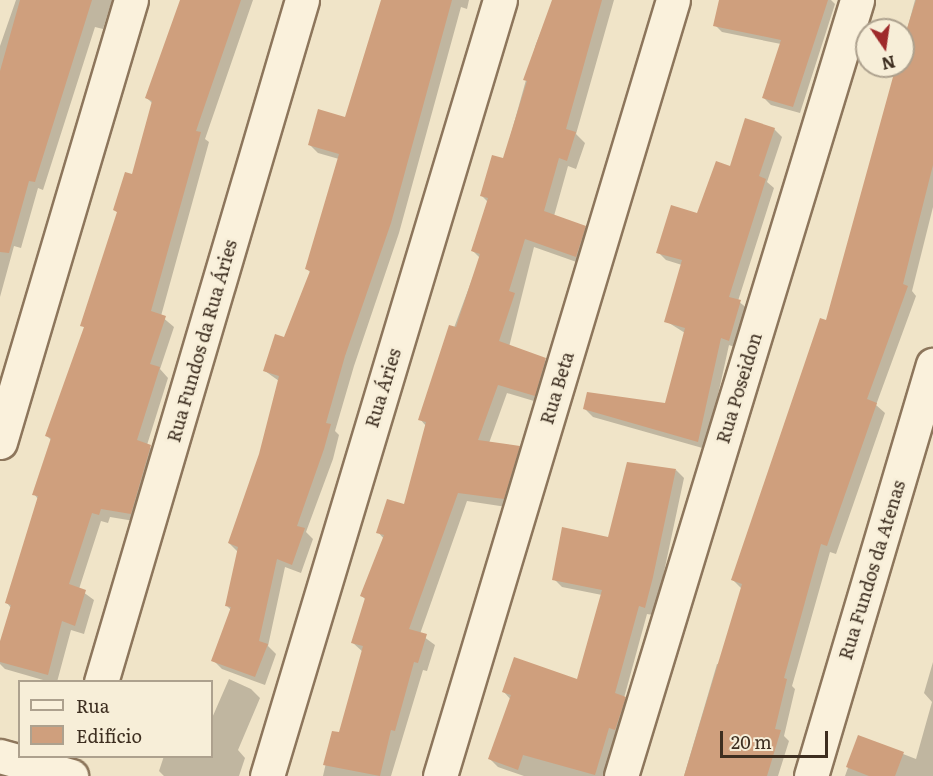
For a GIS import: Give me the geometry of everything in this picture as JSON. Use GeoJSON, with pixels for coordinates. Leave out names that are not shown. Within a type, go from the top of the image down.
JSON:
{"type":"FeatureCollection","features":[{"type":"Feature","properties":{"kind":"street"},"geometry":{"type":"LineString","coordinates":[[0,442],[131,0]]}},
{"type":"Feature","properties":{"kind":"street","name":"Rua Fundos da Rua Áries"},"geometry":{"type":"LineString","coordinates":[[101,680],[302,0]]}},
{"type":"Feature","properties":{"kind":"street","name":"Rua Áries"},"geometry":{"type":"LineString","coordinates":[[267,776],[500,0]]}},
{"type":"Feature","properties":{"kind":"street","name":"Rua Beta"},"geometry":{"type":"LineString","coordinates":[[440,776],[673,0]]}},
{"type":"Feature","properties":{"kind":"street","name":"Rua Poseidon"},"geometry":{"type":"LineString","coordinates":[[621,776],[857,0]]}},
{"type":"Feature","properties":{"kind":"street","name":"Rua Fundos da Atenas"},"geometry":{"type":"LineString","coordinates":[[811,776],[933,365]]}},
{"type":"Feature","properties":{"kind":"street"},"geometry":{"type":"LineString","coordinates":[[0,756],[72,776],[78,758]]}},
{"type":"Feature","properties":{"kind":"building"},"geometry":{"type":"Polygon","coordinates":[[[20,0],[92,0],[35,182],[29,181],[9,253],[0,252],[0,71],[20,0]]]}},
{"type":"Feature","properties":{"kind":"building"},"geometry":{"type":"Polygon","coordinates":[[[180,0],[241,0],[196,131],[201,132],[151,311],[166,316],[150,364],[160,367],[137,440],[151,445],[131,514],[101,509],[99,515],[92,513],[69,584],[86,590],[75,626],[62,621],[48,675],[0,662],[0,641],[11,605],[5,603],[38,496],[32,495],[51,438],[45,436],[84,327],[80,326],[117,212],[113,210],[125,172],[132,174],[152,101],[145,98],[180,0]]]}},
{"type":"Feature","properties":{"kind":"building"},"geometry":{"type":"Polygon","coordinates":[[[381,0],[452,0],[391,223],[345,356],[326,423],[331,424],[324,449],[297,526],[305,528],[292,565],[277,559],[259,641],[268,644],[255,677],[211,661],[231,607],[225,606],[238,547],[228,543],[259,454],[279,376],[263,371],[275,334],[284,337],[310,271],[305,269],[339,154],[308,145],[318,109],[345,117],[381,0]]]}},
{"type":"Feature","properties":{"kind":"building"},"geometry":{"type":"Polygon","coordinates":[[[552,0],[602,0],[566,129],[576,132],[567,161],[559,158],[544,211],[586,226],[576,257],[525,239],[509,291],[515,293],[499,341],[546,358],[535,396],[498,385],[478,440],[520,446],[504,499],[458,493],[409,629],[427,634],[418,663],[414,662],[395,731],[391,730],[380,776],[323,765],[332,731],[339,732],[363,646],[351,643],[365,598],[360,596],[384,535],[376,533],[387,499],[404,504],[426,422],[418,420],[449,325],[456,327],[480,254],[471,251],[488,198],[480,196],[492,155],[503,158],[527,81],[523,80],[552,0]]]}},
{"type":"Feature","properties":{"kind":"building"},"geometry":{"type":"Polygon","coordinates":[[[719,0],[828,0],[793,107],[762,98],[781,40],[713,26],[719,0]]]}},
{"type":"Feature","properties":{"kind":"building"},"geometry":{"type":"Polygon","coordinates":[[[916,0],[933,0],[933,165],[903,284],[908,286],[867,399],[877,403],[827,546],[821,544],[784,678],[787,679],[775,729],[781,730],[767,776],[684,776],[742,584],[731,580],[820,318],[826,320],[893,78],[915,78],[915,18],[910,18],[916,0]]]}},
{"type":"Feature","properties":{"kind":"building"},"geometry":{"type":"Polygon","coordinates":[[[745,118],[775,128],[759,176],[766,179],[729,297],[741,300],[729,341],[721,338],[698,442],[583,409],[587,392],[665,403],[685,328],[664,322],[682,260],[656,253],[671,205],[697,213],[716,161],[730,166],[745,118]]]}},
{"type":"Feature","properties":{"kind":"building"},"geometry":{"type":"Polygon","coordinates":[[[627,462],[676,469],[645,608],[639,606],[615,693],[626,697],[615,730],[609,728],[595,775],[523,755],[518,770],[488,759],[511,695],[502,692],[514,657],[577,679],[602,590],[552,580],[562,527],[608,537],[627,462]]]}},
{"type":"Feature","properties":{"kind":"building"},"geometry":{"type":"Polygon","coordinates":[[[858,735],[904,752],[895,776],[869,776],[846,767],[858,735]]]}}]}
